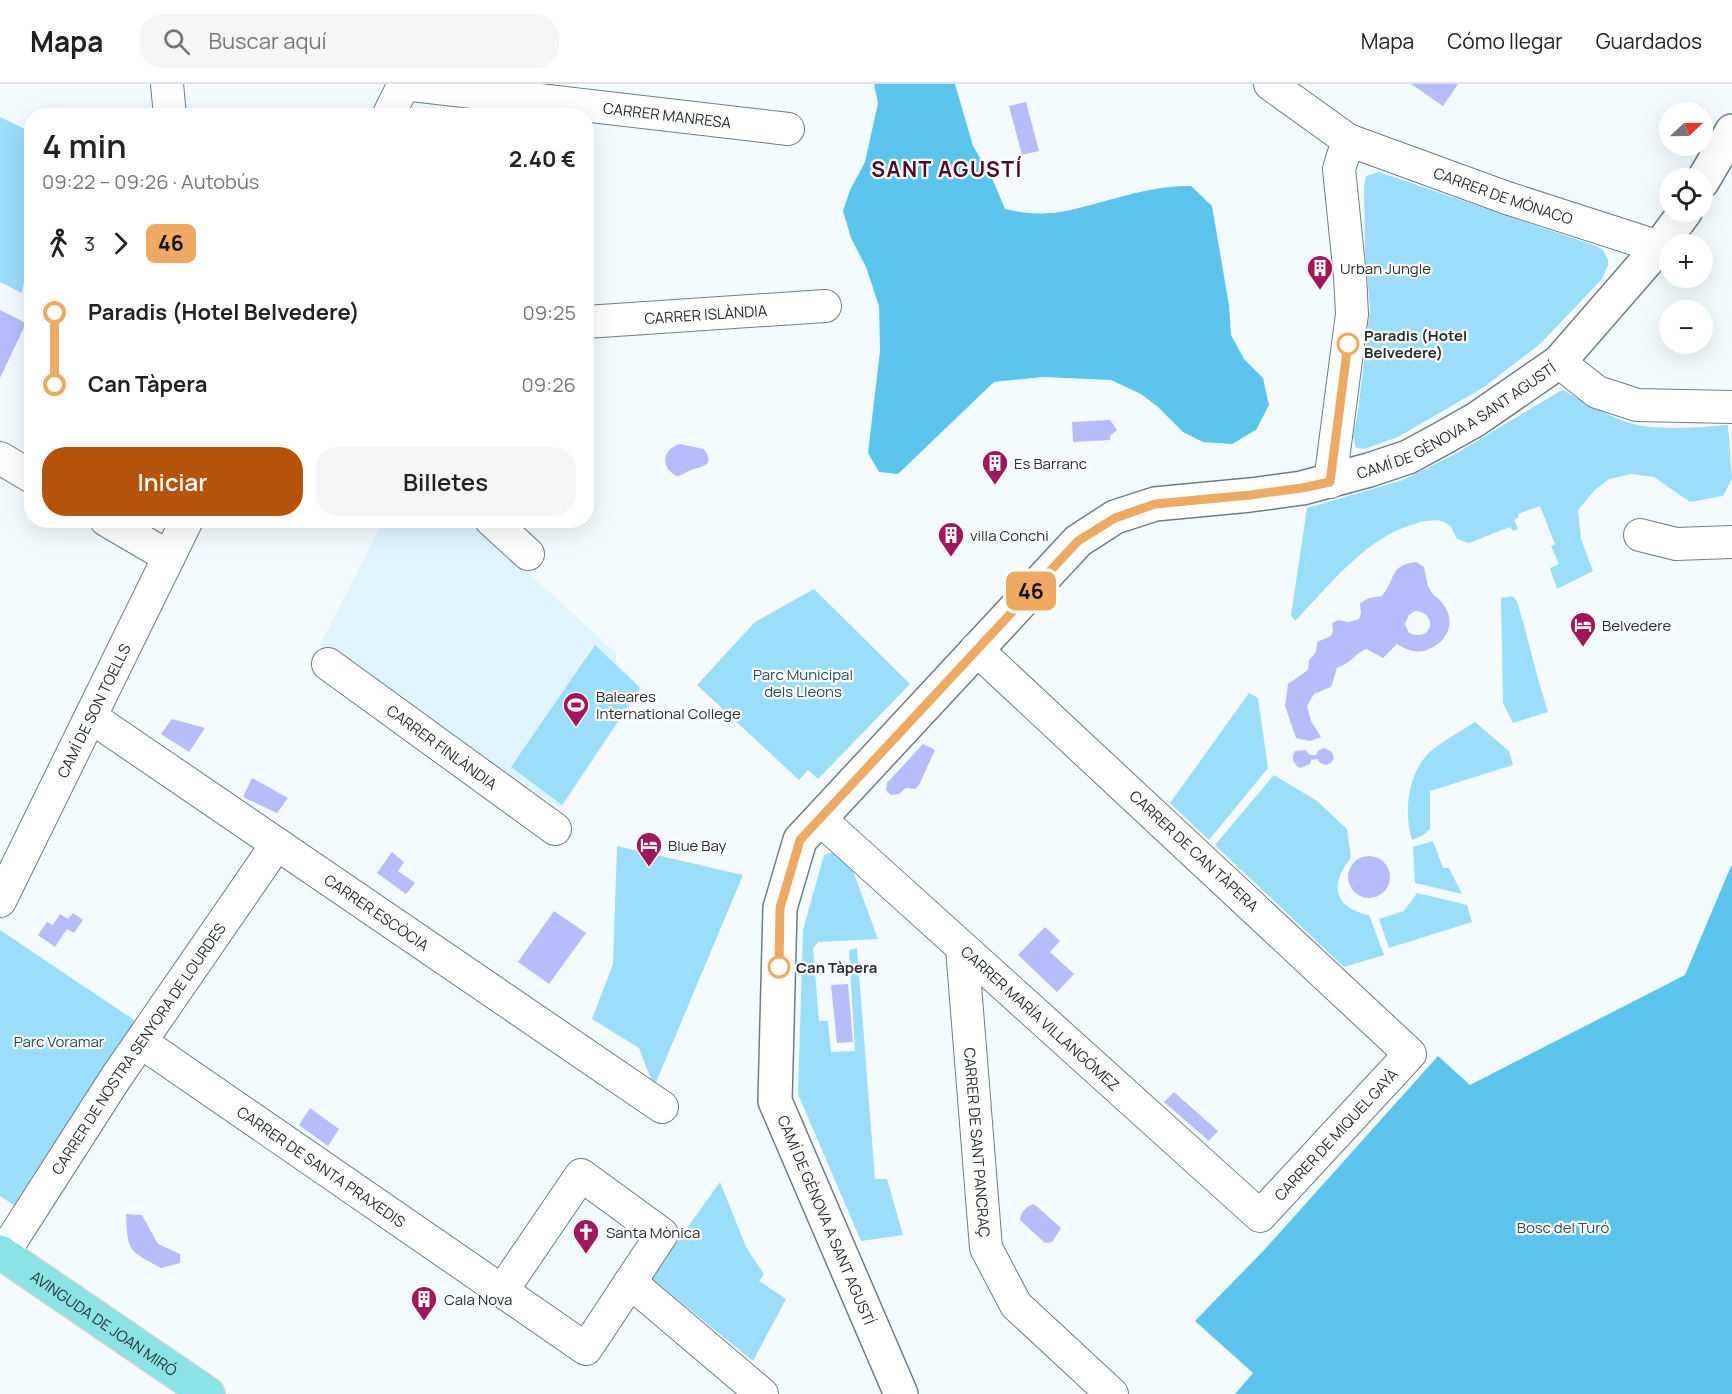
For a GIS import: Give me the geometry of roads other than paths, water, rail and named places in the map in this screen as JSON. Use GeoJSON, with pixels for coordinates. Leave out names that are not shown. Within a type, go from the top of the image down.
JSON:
{"type":"FeatureCollection","features":[{"type":"Feature","properties":{"kind":"main road","name":"AVINGUDA DE JOAN MIRÓ"},"geometry":{"type":"LineString","coordinates":[[1,1253],[208,1394]]}},
{"type":"Feature","properties":{"kind":"street"},"geometry":{"type":"LineString","coordinates":[[167,84],[169,108]]}},
{"type":"Feature","properties":{"kind":"street"},"geometry":{"type":"LineString","coordinates":[[392,108],[404,84]]}},
{"type":"Feature","properties":{"kind":"street","name":"CARRER MANRESA"},"geometry":{"type":"LineString","coordinates":[[404,84],[788,129]]}},
{"type":"Feature","properties":{"kind":"street","name":"CARRER DE MÒNACO"},"geometry":{"type":"LineString","coordinates":[[1270,84],[1348,140],[1507,198],[1659,247]]}},
{"type":"Feature","properties":{"kind":"street"},"geometry":{"type":"LineString","coordinates":[[1710,168],[1732,131]]}},
{"type":"Feature","properties":{"kind":"street"},"geometry":{"type":"LineString","coordinates":[[1330,482],[1352,314],[1339,169],[1348,140]]}},
{"type":"Feature","properties":{"kind":"street","name":"CAMÍ DE GÈNOVA A SANT AGUSTÍ"},"geometry":{"type":"LineString","coordinates":[[901,1394],[775,1101],[780,908],[800,840],[1078,541],[1115,518],[1155,504],[1302,488],[1330,482],[1408,457],[1475,420],[1559,362],[1659,247]]}},
{"type":"Feature","properties":{"kind":"street","name":"CARRER ISLÀNDIA"},"geometry":{"type":"LineString","coordinates":[[594,320],[825,306]]}},
{"type":"Feature","properties":{"kind":"street"},"geometry":{"type":"LineString","coordinates":[[1559,362],[1597,392],[1637,405],[1732,407]]}},
{"type":"Feature","properties":{"kind":"street"},"geometry":{"type":"LineString","coordinates":[[0,458],[24,472]]}},
{"type":"Feature","properties":{"kind":"street"},"geometry":{"type":"LineString","coordinates":[[119,528],[169,558]]}},
{"type":"Feature","properties":{"kind":"street","name":"CAMÍ DE SON TOELLS"},"geometry":{"type":"LineString","coordinates":[[0,901],[183,528]]}},
{"type":"Feature","properties":{"kind":"street"},"geometry":{"type":"LineString","coordinates":[[500,528],[528,554]]}},
{"type":"Feature","properties":{"kind":"street"},"geometry":{"type":"LineString","coordinates":[[1640,535],[1676,544],[1732,542]]}},
{"type":"Feature","properties":{"kind":"street","name":"CARRER DE CAN TÀPERA"},"geometry":{"type":"LineString","coordinates":[[976,649],[1410,1054]]}},
{"type":"Feature","properties":{"kind":"street","name":"CARRER FINLÀNDIA"},"geometry":{"type":"LineString","coordinates":[[328,664],[555,829]]}},
{"type":"Feature","properties":{"kind":"street","name":"CARRER ESCÒCIA"},"geometry":{"type":"LineString","coordinates":[[91,717],[662,1107]]}},
{"type":"Feature","properties":{"kind":"street","name":"CARRER MARÍA VILLANGÓMEZ"},"geometry":{"type":"LineString","coordinates":[[820,819],[1260,1216]]}},
{"type":"Feature","properties":{"kind":"street","name":"CARRER DE NOSTRA SENYORA DE LOURDES"},"geometry":{"type":"LineString","coordinates":[[1,1253],[276,844]]}},
{"type":"Feature","properties":{"kind":"street","name":"CARRER DE SANT PANCRAÇ"},"geometry":{"type":"LineString","coordinates":[[962,948],[986,1248],[1016,1305],[1112,1394]]}},
{"type":"Feature","properties":{"kind":"street","name":"CARRER DE SANTA PRAXEDIS"},"geometry":{"type":"LineString","coordinates":[[141,1042],[586,1349],[630,1282]]}},
{"type":"Feature","properties":{"kind":"street","name":"CARRER DE MIQUEL GAYÀ"},"geometry":{"type":"LineString","coordinates":[[1260,1216],[1410,1054]]}},
{"type":"Feature","properties":{"kind":"street"},"geometry":{"type":"LineString","coordinates":[[502,1291],[581,1175],[662,1233],[630,1282],[762,1394]]}},
{"type":"Feature","properties":{"kind":"place","name":"Urban Jungle"},"geometry":{"type":"Point","coordinates":[1320,291]}},
{"type":"Feature","properties":{"kind":"place","name":"Paradis (Hotel Belvedere)"},"geometry":{"type":"Point","coordinates":[1348,344]}},
{"type":"Feature","properties":{"kind":"place","name":"Es Barranc"},"geometry":{"type":"Point","coordinates":[995,486]}},
{"type":"Feature","properties":{"kind":"place","name":"villa Conchi"},"geometry":{"type":"Point","coordinates":[951,558]}},
{"type":"Feature","properties":{"kind":"place","name":"Belvedere"},"geometry":{"type":"Point","coordinates":[1583,648]}},
{"type":"Feature","properties":{"kind":"place","name":"Baleares International College"},"geometry":{"type":"Point","coordinates":[576,728]}},
{"type":"Feature","properties":{"kind":"place","name":"Blue Bay"},"geometry":{"type":"Point","coordinates":[649,868]}},
{"type":"Feature","properties":{"kind":"place","name":"Can Tàpera"},"geometry":{"type":"Point","coordinates":[779,967]}},
{"type":"Feature","properties":{"kind":"place","name":"Santa Mònica"},"geometry":{"type":"Point","coordinates":[586,1255]}},
{"type":"Feature","properties":{"kind":"place","name":"Cala Nova"},"geometry":{"type":"Point","coordinates":[424,1322]}},
{"type":"Feature","properties":{"kind":"district","name":"SANT AGUSTÍ"},"geometry":{"type":"Point","coordinates":[947,169]}},
{"type":"Feature","properties":{"kind":"park label","name":"Parc Municipal dels Lleons"},"geometry":{"type":"Point","coordinates":[803,682]}},
{"type":"Feature","properties":{"kind":"park label","name":"Parc Voramar"},"geometry":{"type":"Point","coordinates":[59,1041]}},
{"type":"Feature","properties":{"kind":"park label","name":"Bosc del Turó"},"geometry":{"type":"Point","coordinates":[1563,1227]}}]}
